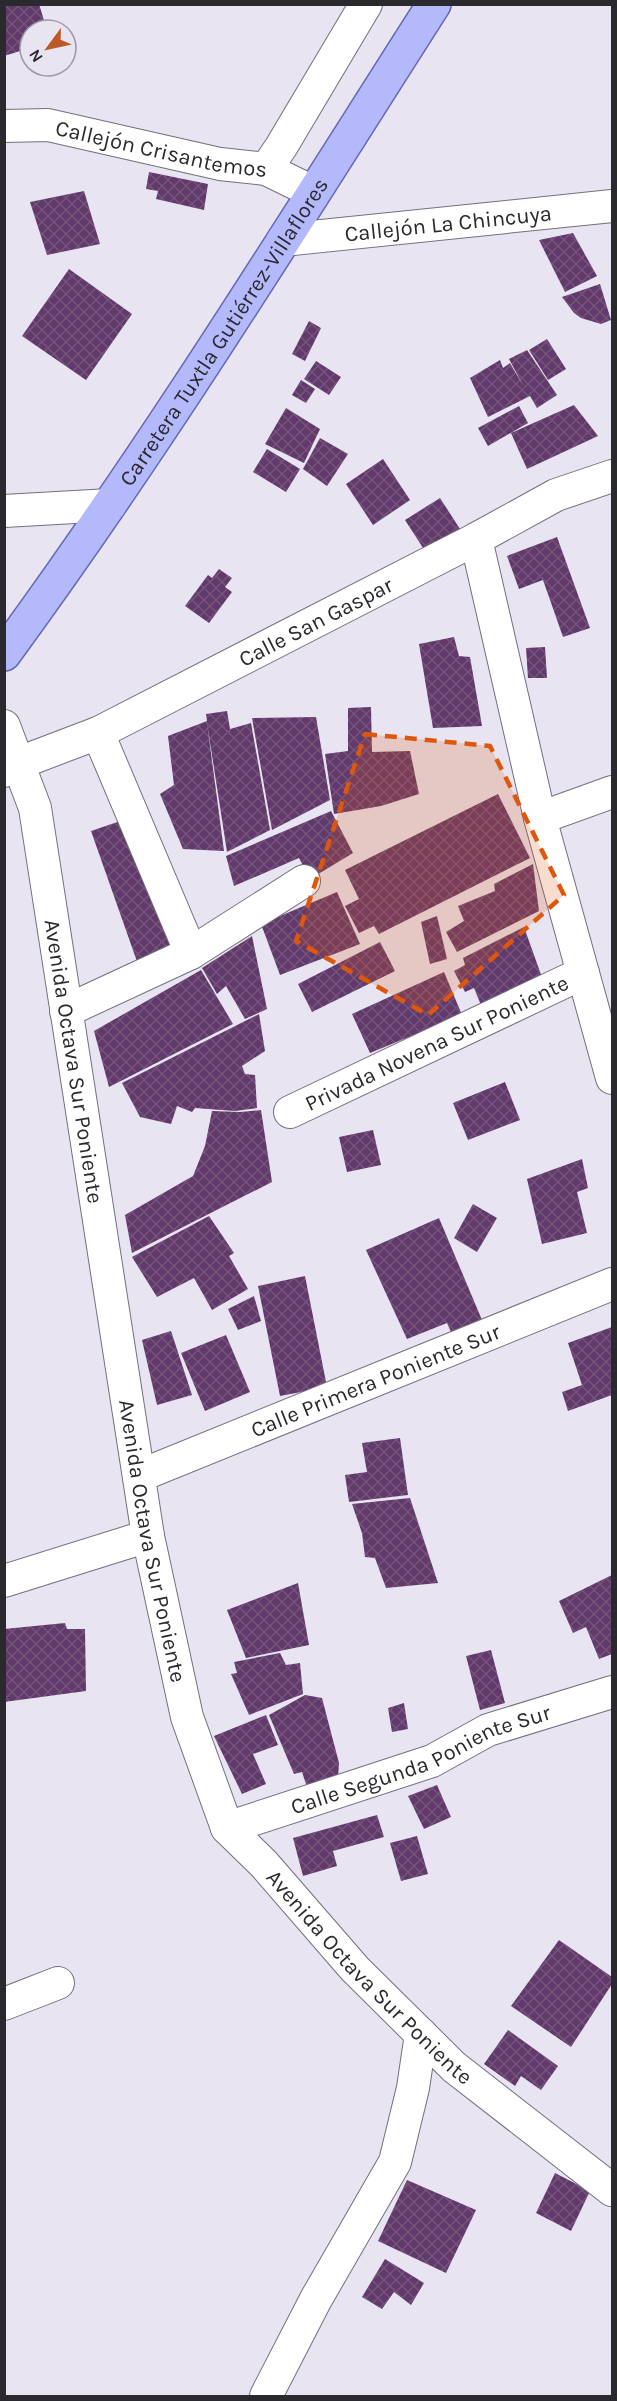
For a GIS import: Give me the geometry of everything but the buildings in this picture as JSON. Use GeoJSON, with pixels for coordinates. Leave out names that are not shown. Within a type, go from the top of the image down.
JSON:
{"type":"FeatureCollection","features":[{"type":"Feature","properties":{"kind":"main road","name":"Carretera Tuxtla Gutiérrez-Villaflores"},"geometry":{"type":"LineString","coordinates":[[4,654],[110,506],[434,4]]}},
{"type":"Feature","properties":{"kind":"street"},"geometry":{"type":"LineString","coordinates":[[266,169],[366,4]]}},
{"type":"Feature","properties":{"kind":"street","name":"Callejón Crisantemos"},"geometry":{"type":"LineString","coordinates":[[4,126],[48,125],[220,164],[266,169],[313,192]]}},
{"type":"Feature","properties":{"kind":"street","name":"Callejón La Chincuya"},"geometry":{"type":"LineString","coordinates":[[283,240],[612,206]]}},
{"type":"Feature","properties":{"kind":"street","name":"Calle San Gaspar"},"geometry":{"type":"LineString","coordinates":[[12,767],[98,733],[476,539],[556,495],[612,476]]}},
{"type":"Feature","properties":{"kind":"street"},"geometry":{"type":"LineString","coordinates":[[4,511],[110,506]]}},
{"type":"Feature","properties":{"kind":"street"},"geometry":{"type":"LineString","coordinates":[[476,539],[540,818],[612,1078]]}},
{"type":"Feature","properties":{"kind":"street","name":"Avenida Octava Sur Poniente"},"geometry":{"type":"LineString","coordinates":[[4,726],[12,767],[35,808],[148,1536],[187,1717],[227,1828],[263,1863],[356,1969],[454,2067],[612,2190]]}},
{"type":"Feature","properties":{"kind":"street"},"geometry":{"type":"LineString","coordinates":[[98,733],[191,953]]}},
{"type":"Feature","properties":{"kind":"street"},"geometry":{"type":"LineString","coordinates":[[540,818],[612,792]]}},
{"type":"Feature","properties":{"kind":"street"},"geometry":{"type":"LineString","coordinates":[[66,1011],[191,953],[304,880]]}},
{"type":"Feature","properties":{"kind":"street","name":"Privada Novena Sur Poniente"},"geometry":{"type":"LineString","coordinates":[[290,1112],[583,973]]}},
{"type":"Feature","properties":{"kind":"street","name":"Calle Primera Poniente Sur"},"geometry":{"type":"LineString","coordinates":[[139,1476],[612,1284]]}},
{"type":"Feature","properties":{"kind":"street"},"geometry":{"type":"LineString","coordinates":[[4,1581],[148,1536]]}},
{"type":"Feature","properties":{"kind":"street","name":"Calle Segunda Poniente Sur"},"geometry":{"type":"LineString","coordinates":[[227,1828],[432,1761],[488,1730],[612,1692]]}},
{"type":"Feature","properties":{"kind":"street"},"geometry":{"type":"LineString","coordinates":[[4,2004],[58,1983]]}},
{"type":"Feature","properties":{"kind":"street"},"geometry":{"type":"LineString","coordinates":[[266,2397],[316,2299],[395,2162],[413,2088],[421,2034]]}},
{"type":"Feature","properties":{"kind":"highlighted area"},"geometry":{"type":"Polygon","coordinates":[[[365,734],[490,746],[564,895],[428,1015],[296,941],[365,734]]]}}]}
